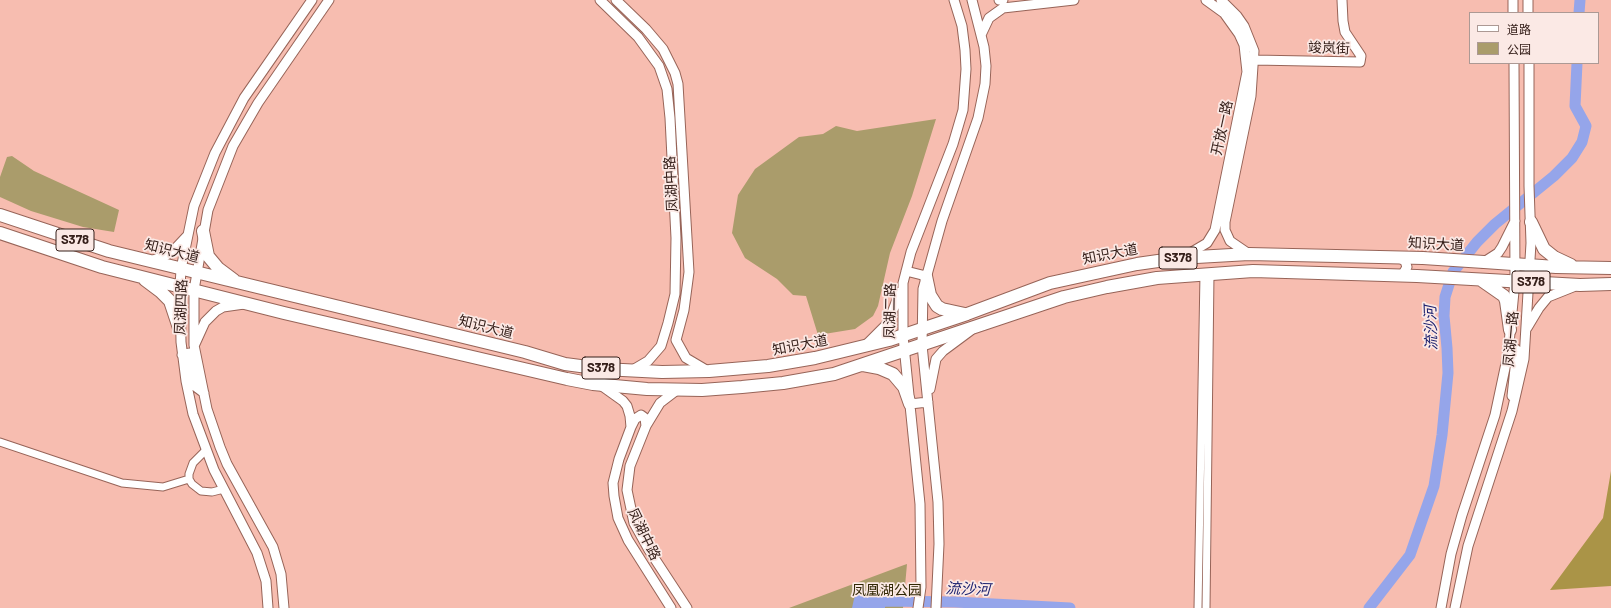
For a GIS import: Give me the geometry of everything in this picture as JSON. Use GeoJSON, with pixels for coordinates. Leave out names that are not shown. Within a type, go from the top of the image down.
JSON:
{"type":"FeatureCollection","features":[{"type":"Feature","properties":{"kind":"main road","name":"知识大道"},"geometry":{"type":"LineString","coordinates":[[0,215],[123,254],[238,284],[518,350],[566,364],[631,370],[709,371],[768,366],[807,360],[903,336],[1050,283],[1112,268],[1179,258],[1250,254],[1398,257],[1611,268]]}},
{"type":"Feature","properties":{"kind":"main road"},"geometry":{"type":"LineString","coordinates":[[1531,222],[1544,249],[1554,257],[1576,267]]}},
{"type":"Feature","properties":{"kind":"main road"},"geometry":{"type":"LineString","coordinates":[[203,231],[208,256],[213,263],[238,284]]}},
{"type":"Feature","properties":{"kind":"main road","name":"S378"},"geometry":{"type":"LineString","coordinates":[[0,233],[47,250],[180,287],[513,367],[601,385],[677,390],[742,387],[783,383],[834,374],[1064,297],[1100,288],[1157,278],[1253,271],[1417,276],[1580,285],[1611,284]]}},
{"type":"Feature","properties":{"kind":"main road"},"geometry":{"type":"LineString","coordinates":[[119,271],[123,254]]}},
{"type":"Feature","properties":{"kind":"main road"},"geometry":{"type":"LineString","coordinates":[[139,276],[161,292],[170,301],[179,328]]}},
{"type":"Feature","properties":{"kind":"main road"},"geometry":{"type":"LineString","coordinates":[[926,276],[930,295],[937,306],[966,314]]}},
{"type":"Feature","properties":{"kind":"main road"},"geometry":{"type":"LineString","coordinates":[[1479,280],[1504,296],[1510,330]]}},
{"type":"Feature","properties":{"kind":"main road"},"geometry":{"type":"LineString","coordinates":[[252,304],[260,288]]}},
{"type":"Feature","properties":{"kind":"main road"},"geometry":{"type":"LineString","coordinates":[[863,365],[879,368],[893,374],[904,387],[910,404]]}},
{"type":"Feature","properties":{"kind":"street","name":"凤湖四路"},"geometry":{"type":"LineString","coordinates":[[268,608],[266,581],[258,553],[206,450],[194,414],[182,355],[179,328],[181,269],[194,206],[214,153],[234,114],[312,0]]}},
{"type":"Feature","properties":{"kind":"street","name":"凤湖四路"},"geometry":{"type":"LineString","coordinates":[[284,608],[284,587],[278,560],[265,531],[238,485],[220,448],[207,409],[194,345],[194,290],[203,231],[208,210],[224,166],[241,130],[258,103],[329,0]]}},
{"type":"Feature","properties":{"kind":"street","name":"凤湖中路"},"geometry":{"type":"LineString","coordinates":[[600,0],[638,38],[659,66],[667,89],[670,118],[677,263],[675,294],[663,338],[653,356],[631,370]]}},
{"type":"Feature","properties":{"kind":"street","name":"凤湖中路"},"geometry":{"type":"LineString","coordinates":[[616,0],[663,48],[675,73],[678,84],[689,272],[684,310],[676,340]]}},
{"type":"Feature","properties":{"kind":"street","name":"凤湖二路"},"geometry":{"type":"LineString","coordinates":[[918,608],[921,587],[920,504],[904,351],[903,283],[911,252],[953,144],[962,110],[966,69],[965,50],[962,26],[954,0]]}},
{"type":"Feature","properties":{"kind":"street"},"geometry":{"type":"LineString","coordinates":[[936,608],[939,544],[938,502],[922,345],[922,329],[926,276],[942,221],[978,118],[985,84],[986,66],[981,35],[972,0]]}},
{"type":"Feature","properties":{"kind":"street"},"geometry":{"type":"LineString","coordinates":[[981,35],[989,18],[1003,8],[1074,0]]}},
{"type":"Feature","properties":{"kind":"street","name":"开放一路"},"geometry":{"type":"LineString","coordinates":[[1179,258],[1196,251],[1207,243],[1215,230],[1247,72],[1244,45],[1239,34],[1224,13],[1206,0]]}},
{"type":"Feature","properties":{"kind":"street","name":"开放一路"},"geometry":{"type":"LineString","coordinates":[[1220,0],[1237,16],[1244,26],[1254,51],[1251,96],[1224,222],[1225,230],[1230,241],[1250,254]]}},
{"type":"Feature","properties":{"kind":"street","name":"竣岚街"},"geometry":{"type":"LineString","coordinates":[[1254,60],[1360,62],[1361,56],[1345,32],[1342,21],[1342,0]]}},
{"type":"Feature","properties":{"kind":"street"},"geometry":{"type":"LineString","coordinates":[[1513,0],[1513,12]]}},
{"type":"Feature","properties":{"kind":"street"},"geometry":{"type":"LineString","coordinates":[[1528,0],[1528,12]]}},
{"type":"Feature","properties":{"kind":"street","name":"凤湖一路"},"geometry":{"type":"LineString","coordinates":[[1441,608],[1451,554],[1462,515],[1495,415],[1508,354],[1516,264],[1514,190],[1514,64]]}},
{"type":"Feature","properties":{"kind":"street","name":"凤湖一路"},"geometry":{"type":"LineString","coordinates":[[1455,608],[1468,546],[1512,411],[1524,359],[1531,222],[1529,186],[1529,64]]}},
{"type":"Feature","properties":{"kind":"street"},"geometry":{"type":"LineString","coordinates":[[194,206],[208,210]]}},
{"type":"Feature","properties":{"kind":"street"},"geometry":{"type":"LineString","coordinates":[[1484,262],[1498,253],[1515,220]]}},
{"type":"Feature","properties":{"kind":"street"},"geometry":{"type":"LineString","coordinates":[[151,261],[164,257],[177,247],[186,238],[190,225]]}},
{"type":"Feature","properties":{"kind":"street"},"geometry":{"type":"LineString","coordinates":[[1397,276],[1403,274],[1407,269],[1405,261],[1398,257]]}},
{"type":"Feature","properties":{"kind":"street"},"geometry":{"type":"LineString","coordinates":[[906,271],[926,276]]}},
{"type":"Feature","properties":{"kind":"street"},"geometry":{"type":"LineString","coordinates":[[1198,608],[1207,274]]}},
{"type":"Feature","properties":{"kind":"street"},"geometry":{"type":"LineString","coordinates":[[1206,608],[1207,274]]}},
{"type":"Feature","properties":{"kind":"street"},"geometry":{"type":"LineString","coordinates":[[866,346],[888,323],[903,283]]}},
{"type":"Feature","properties":{"kind":"street"},"geometry":{"type":"LineString","coordinates":[[1526,329],[1548,297],[1580,285]]}},
{"type":"Feature","properties":{"kind":"street"},"geometry":{"type":"LineString","coordinates":[[194,345],[205,322],[216,311],[223,307],[252,304]]}},
{"type":"Feature","properties":{"kind":"street"},"geometry":{"type":"LineString","coordinates":[[928,402],[932,373],[936,359],[943,351],[976,326]]}},
{"type":"Feature","properties":{"kind":"street"},"geometry":{"type":"LineString","coordinates":[[663,338],[667,345],[673,344],[676,340],[686,358],[709,371]]}},
{"type":"Feature","properties":{"kind":"street"},"geometry":{"type":"LineString","coordinates":[[1508,354],[1513,347],[1517,350],[1512,383],[1512,411]]}},
{"type":"Feature","properties":{"kind":"street"},"geometry":{"type":"LineString","coordinates":[[182,355],[189,353],[196,387],[204,393]]}},
{"type":"Feature","properties":{"kind":"street"},"geometry":{"type":"LineString","coordinates":[[601,385],[618,396],[627,406],[631,427]]}},
{"type":"Feature","properties":{"kind":"street","name":"凤湖中路"},"geometry":{"type":"LineString","coordinates":[[677,390],[660,403],[646,426],[630,466],[627,480],[628,499],[634,523],[687,608]]}},
{"type":"Feature","properties":{"kind":"street"},"geometry":{"type":"LineString","coordinates":[[910,404],[928,402]]}},
{"type":"Feature","properties":{"kind":"street"},"geometry":{"type":"LineString","coordinates":[[631,427],[635,419],[641,415],[645,418],[646,426]]}},
{"type":"Feature","properties":{"kind":"street","name":"凤湖中路"},"geometry":{"type":"LineString","coordinates":[[631,427],[619,459],[614,478],[616,508],[628,540],[671,608]]}},
{"type":"Feature","properties":{"kind":"street"},"geometry":{"type":"LineString","coordinates":[[0,442],[122,483],[163,487],[190,479]]}},
{"type":"Feature","properties":{"kind":"street"},"geometry":{"type":"LineString","coordinates":[[206,450],[190,468],[190,479],[192,484],[201,491],[212,492],[224,488]]}},
{"type":"Feature","properties":{"kind":"green space"},"geometry":{"type":"Polygon","coordinates":[[[936,119],[912,196],[890,253],[878,306],[873,316],[855,329],[818,335],[806,296],[793,295],[777,279],[745,258],[732,233],[738,195],[755,169],[799,137],[823,134],[836,126],[857,131],[936,119]]]}},
{"type":"Feature","properties":{"kind":"green space"},"geometry":{"type":"Polygon","coordinates":[[[12,156],[34,171],[119,210],[114,232],[83,227],[31,211],[0,197],[0,177],[7,157],[12,156]]]}},
{"type":"Feature","properties":{"kind":"green space","name":"凤凰湖公园"},"geometry":{"type":"Polygon","coordinates":[[[907,564],[903,608],[789,608],[904,565],[907,564]]]}},
{"type":"Feature","properties":{"kind":"shaded area"},"geometry":{"type":"Polygon","coordinates":[[[1611,471],[1611,586],[1550,590],[1603,518],[1611,471]]]}},
{"type":"Feature","properties":{"kind":"water"},"geometry":{"type":"Polygon","coordinates":[[[864,591],[885,595],[885,608],[852,608],[857,593],[864,591]]]}},
{"type":"Feature","properties":{"kind":"waterway","name":"流沙河"},"geometry":{"type":"LineString","coordinates":[[1579,12],[1580,0]]}},
{"type":"Feature","properties":{"kind":"waterway","name":"流沙河"},"geometry":{"type":"LineString","coordinates":[[1369,608],[1410,555],[1434,486],[1442,435],[1448,373],[1444,316],[1445,297],[1453,272],[1477,242],[1495,224],[1554,176],[1572,158],[1582,142],[1586,126],[1575,106],[1577,64]]}},
{"type":"Feature","properties":{"kind":"waterway","name":"流沙河"},"geometry":{"type":"LineString","coordinates":[[867,608],[885,601],[955,602],[1070,608]]}}]}
